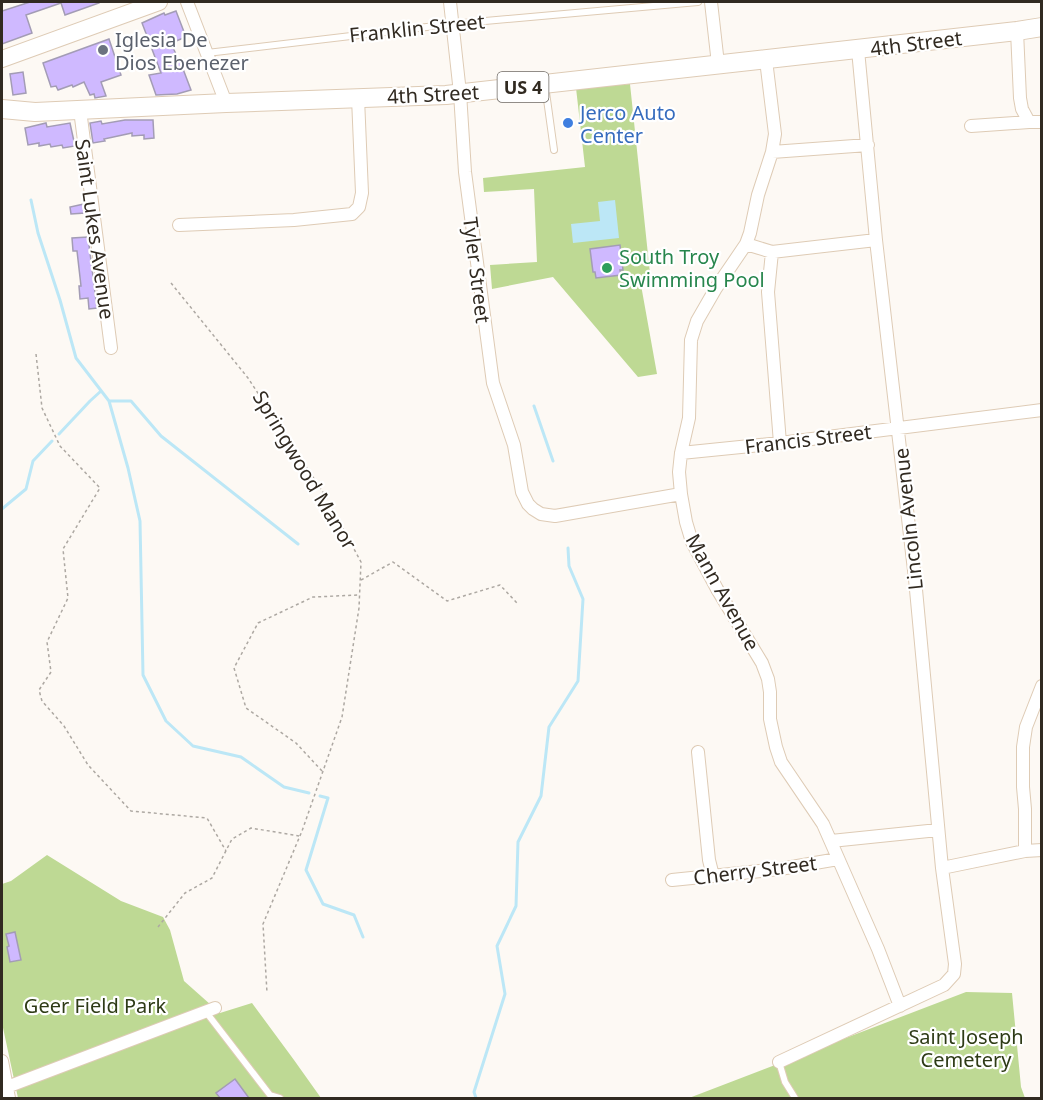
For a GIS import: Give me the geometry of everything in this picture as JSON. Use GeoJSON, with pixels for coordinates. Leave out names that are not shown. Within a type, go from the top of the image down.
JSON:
{"type":"FeatureCollection","features":[{"type":"Feature","properties":{"kind":"main road","name":"4th Street"},"geometry":{"type":"LineString","coordinates":[[2,109],[35,112],[460,93],[858,50],[1041,27]]}},
{"type":"Feature","properties":{"kind":"street"},"geometry":{"type":"LineString","coordinates":[[2,59],[159,2]]}},
{"type":"Feature","properties":{"kind":"street"},"geometry":{"type":"LineString","coordinates":[[188,2],[226,103]]}},
{"type":"Feature","properties":{"kind":"street","name":"Tyler Street"},"geometry":{"type":"LineString","coordinates":[[450,2],[460,93],[465,172],[493,383],[514,445],[522,492],[533,509],[541,514],[555,516],[681,494]]}},
{"type":"Feature","properties":{"kind":"street"},"geometry":{"type":"LineString","coordinates":[[711,2],[718,64]]}},
{"type":"Feature","properties":{"kind":"street"},"geometry":{"type":"LineString","coordinates":[[1017,31],[1022,109],[1035,122]]}},
{"type":"Feature","properties":{"kind":"street","name":"Lincoln Avenue"},"geometry":{"type":"LineString","coordinates":[[858,50],[876,240],[917,597],[942,868],[955,964],[954,974],[944,985],[900,1006]]}},
{"type":"Feature","properties":{"kind":"street","name":"Mann Avenue"},"geometry":{"type":"LineString","coordinates":[[766,60],[775,134],[772,152],[746,244],[697,321],[691,340],[689,418],[679,472],[681,494],[692,542],[717,589],[762,663],[768,679],[770,719],[781,762],[823,824],[878,949],[900,1006]]}},
{"type":"Feature","properties":{"kind":"street"},"geometry":{"type":"LineString","coordinates":[[179,225],[294,220],[352,214],[360,207],[362,193],[358,98]]}},
{"type":"Feature","properties":{"kind":"street","name":"Saint Lukes Avenue"},"geometry":{"type":"LineString","coordinates":[[80,110],[111,348]]}},
{"type":"Feature","properties":{"kind":"street"},"geometry":{"type":"LineString","coordinates":[[971,126],[1035,122]]}},
{"type":"Feature","properties":{"kind":"street"},"geometry":{"type":"LineString","coordinates":[[772,152],[868,146]]}},
{"type":"Feature","properties":{"kind":"street"},"geometry":{"type":"LineString","coordinates":[[746,244],[772,252],[876,240]]}},
{"type":"Feature","properties":{"kind":"street"},"geometry":{"type":"LineString","coordinates":[[772,252],[768,292],[780,443]]}},
{"type":"Feature","properties":{"kind":"street","name":"Francis Street"},"geometry":{"type":"LineString","coordinates":[[681,453],[780,443],[1041,410]]}},
{"type":"Feature","properties":{"kind":"street"},"geometry":{"type":"LineString","coordinates":[[1025,851],[1023,747],[1026,727],[1041,686]]}},
{"type":"Feature","properties":{"kind":"street"},"geometry":{"type":"LineString","coordinates":[[698,753],[709,860],[713,876]]}},
{"type":"Feature","properties":{"kind":"street"},"geometry":{"type":"LineString","coordinates":[[831,841],[938,830]]}},
{"type":"Feature","properties":{"kind":"street"},"geometry":{"type":"LineString","coordinates":[[942,868],[1025,851],[1041,850]]}},
{"type":"Feature","properties":{"kind":"street","name":"Cherry Street"},"geometry":{"type":"LineString","coordinates":[[672,880],[780,869],[838,859]]}},
{"type":"Feature","properties":{"kind":"street"},"geometry":{"type":"LineString","coordinates":[[779,1062],[900,1006]]}},
{"type":"Feature","properties":{"kind":"street"},"geometry":{"type":"LineString","coordinates":[[2,1061],[8,1093],[211,1010]]}},
{"type":"Feature","properties":{"kind":"lane","name":"Franklin Street"},"geometry":{"type":"LineString","coordinates":[[207,52],[452,24],[698,2]]}},
{"type":"Feature","properties":{"kind":"lane"},"geometry":{"type":"LineString","coordinates":[[545,84],[554,150]]}},
{"type":"Feature","properties":{"kind":"lane"},"geometry":{"type":"LineString","coordinates":[[211,1010],[270,1095],[280,1098]]}},
{"type":"Feature","properties":{"kind":"lane"},"geometry":{"type":"LineString","coordinates":[[779,1062],[785,1082],[795,1098]]}},
{"type":"Feature","properties":{"kind":"path","name":"Springwood Manor"},"geometry":{"type":"LineString","coordinates":[[171,283],[248,378],[326,497],[361,562],[359,608],[342,717],[300,836],[263,924],[267,993]]}},
{"type":"Feature","properties":{"kind":"path"},"geometry":{"type":"LineString","coordinates":[[36,354],[42,408],[60,446],[100,488],[63,549],[68,598],[46,642],[51,672],[39,690],[42,701],[64,726],[88,765],[131,811],[207,818],[226,851]]}},
{"type":"Feature","properties":{"kind":"path"},"geometry":{"type":"LineString","coordinates":[[360,580],[393,562],[447,601],[500,585],[517,603]]}},
{"type":"Feature","properties":{"kind":"path"},"geometry":{"type":"LineString","coordinates":[[323,772],[296,743],[246,708],[234,668],[258,623],[313,597],[360,595]]}},
{"type":"Feature","properties":{"kind":"path"},"geometry":{"type":"LineString","coordinates":[[158,927],[185,893],[212,878],[232,839],[251,828],[300,836]]}},
{"type":"Feature","properties":{"kind":"green space","name":"South Troy Swimming Pool"},"geometry":{"type":"Polygon","coordinates":[[[630,84],[651,283],[641,285],[657,374],[638,377],[553,277],[492,289],[490,265],[537,262],[534,189],[484,192],[483,178],[585,167],[576,88],[630,84]]]}},
{"type":"Feature","properties":{"kind":"green space","name":"Geer Field Park"},"geometry":{"type":"Polygon","coordinates":[[[47,855],[121,901],[163,917],[170,930],[184,981],[220,1013],[252,1003],[321,1098],[18,1098],[2,1023],[2,884],[11,881],[47,855]]]}},
{"type":"Feature","properties":{"kind":"green space","name":"Saint Joseph Cemetery"},"geometry":{"type":"Polygon","coordinates":[[[966,992],[1012,993],[1021,1087],[1025,1098],[689,1098],[966,992]]]}},
{"type":"Feature","properties":{"kind":"water","name":"South Troy Swimming Pool"},"geometry":{"type":"Polygon","coordinates":[[[615,200],[619,238],[573,243],[571,224],[600,221],[598,202],[615,200]]]}},
{"type":"Feature","properties":{"kind":"building"},"geometry":{"type":"Polygon","coordinates":[[[30,2],[99,3],[65,15],[61,3],[26,15],[32,33],[2,44],[2,11],[30,2]]]}},
{"type":"Feature","properties":{"kind":"building"},"geometry":{"type":"Polygon","coordinates":[[[176,11],[186,37],[171,43],[191,90],[177,94],[156,95],[149,75],[161,73],[142,23],[164,13],[165,15],[176,11]]]}},
{"type":"Feature","properties":{"kind":"building"},"geometry":{"type":"Polygon","coordinates":[[[109,39],[121,75],[101,82],[106,96],[95,98],[94,94],[90,95],[84,82],[58,90],[56,86],[51,87],[43,63],[109,39]]]}},
{"type":"Feature","properties":{"kind":"building"},"geometry":{"type":"Polygon","coordinates":[[[23,72],[26,93],[13,95],[10,74],[23,72]]]}},
{"type":"Feature","properties":{"kind":"building"},"geometry":{"type":"Polygon","coordinates":[[[125,120],[153,120],[154,138],[144,139],[144,135],[132,136],[132,133],[93,143],[90,123],[101,121],[102,124],[125,120]]]}},
{"type":"Feature","properties":{"kind":"building"},"geometry":{"type":"Polygon","coordinates":[[[46,123],[47,127],[70,123],[75,146],[63,148],[62,145],[51,147],[50,144],[39,146],[39,143],[28,145],[25,128],[46,123]]]}},
{"type":"Feature","properties":{"kind":"building"},"geometry":{"type":"Polygon","coordinates":[[[84,204],[85,213],[71,214],[70,207],[84,204]]]}},
{"type":"Feature","properties":{"kind":"building"},"geometry":{"type":"Polygon","coordinates":[[[88,237],[97,308],[89,309],[88,298],[80,299],[79,286],[81,286],[77,251],[73,251],[72,238],[88,237]]]}},
{"type":"Feature","properties":{"kind":"building"},"geometry":{"type":"Polygon","coordinates":[[[620,245],[623,270],[620,270],[621,275],[596,278],[590,249],[620,245]]]}},
{"type":"Feature","properties":{"kind":"building"},"geometry":{"type":"Polygon","coordinates":[[[15,932],[21,960],[10,962],[6,934],[15,932]]]}},
{"type":"Feature","properties":{"kind":"building"},"geometry":{"type":"Polygon","coordinates":[[[235,1079],[249,1098],[220,1098],[216,1093],[235,1079]]]}},
{"type":"Feature","properties":{"kind":"waterway"},"geometry":{"type":"LineString","coordinates":[[31,200],[38,233],[76,358],[109,401],[128,468],[140,521],[143,675],[166,721],[193,746],[241,757],[284,787],[309,793]]}},
{"type":"Feature","properties":{"kind":"waterway"},"geometry":{"type":"LineString","coordinates":[[59,434],[101,391]]}},
{"type":"Feature","properties":{"kind":"waterway"},"geometry":{"type":"LineString","coordinates":[[109,401],[131,401],[161,436],[298,544]]}},
{"type":"Feature","properties":{"kind":"waterway"},"geometry":{"type":"LineString","coordinates":[[534,406],[553,461]]}},
{"type":"Feature","properties":{"kind":"waterway"},"geometry":{"type":"LineString","coordinates":[[2,509],[26,489],[33,461],[52,441]]}},
{"type":"Feature","properties":{"kind":"waterway"},"geometry":{"type":"LineString","coordinates":[[476,1098],[474,1092],[505,994],[497,946],[516,906],[518,842],[541,796],[549,727],[578,681],[583,599],[569,566],[568,548]]}},
{"type":"Feature","properties":{"kind":"waterway"},"geometry":{"type":"LineString","coordinates":[[320,796],[328,798],[306,870],[323,904],[354,915],[363,937]]}},
{"type":"Feature","properties":{"kind":"place","name":"Iglesia De Dios Ebenezer"},"geometry":{"type":"Point","coordinates":[103,50]}},
{"type":"Feature","properties":{"kind":"place","name":"Jerco Auto Center"},"geometry":{"type":"Point","coordinates":[568,123]}},
{"type":"Feature","properties":{"kind":"place","name":"South Troy Swimming Pool"},"geometry":{"type":"Point","coordinates":[607,268]}}]}
